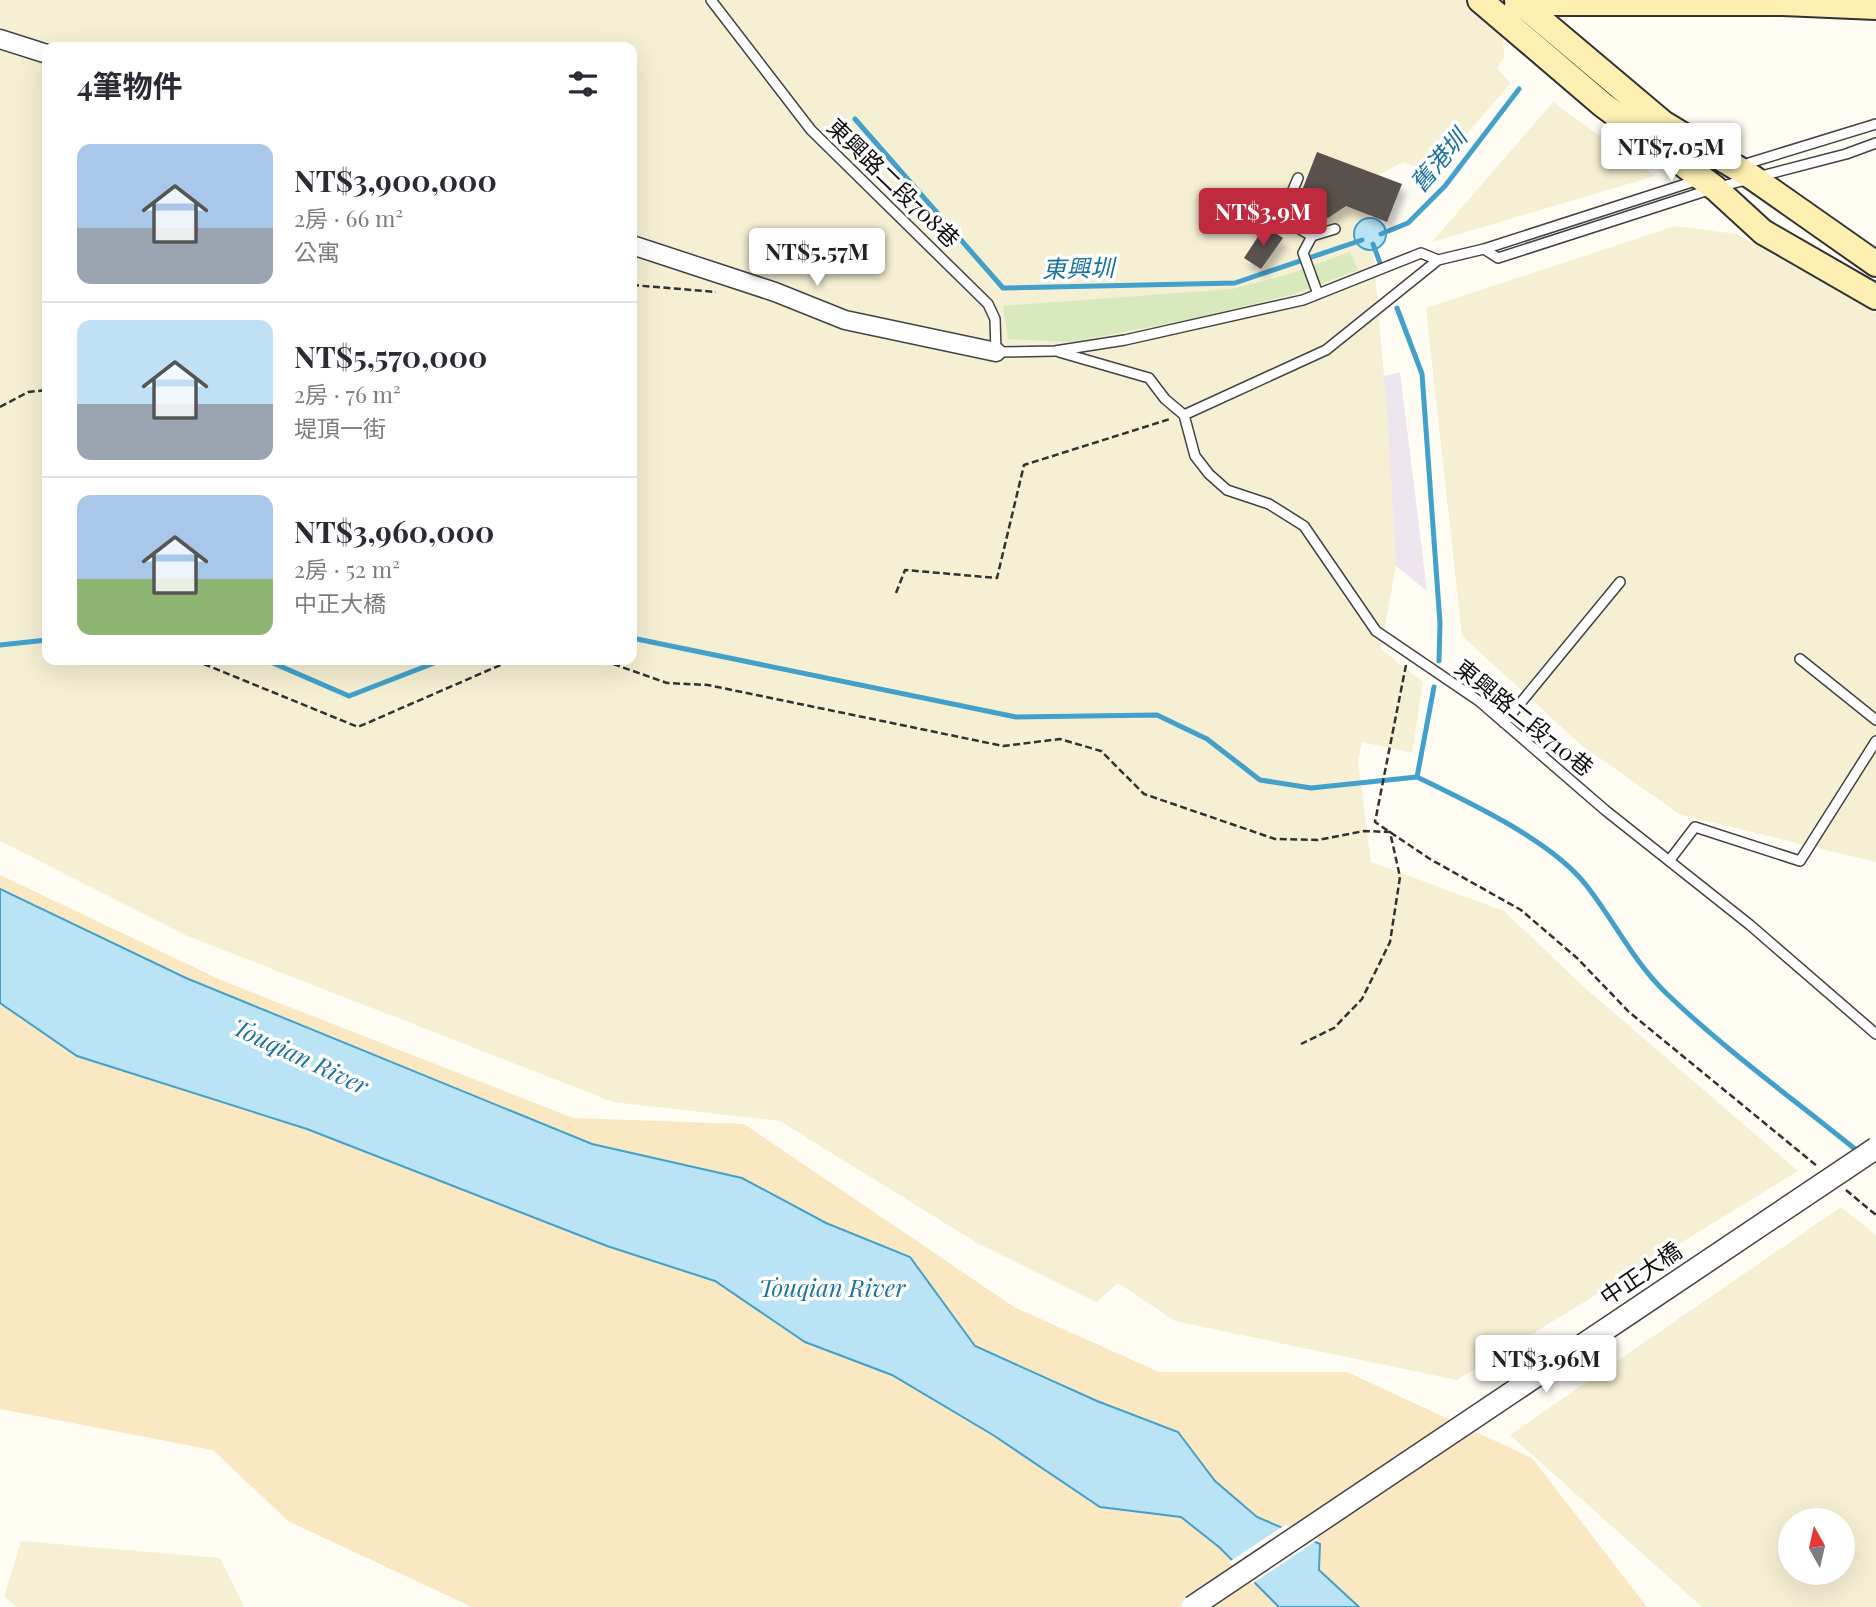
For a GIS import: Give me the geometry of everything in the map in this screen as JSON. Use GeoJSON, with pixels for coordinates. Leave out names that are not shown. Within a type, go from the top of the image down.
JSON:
{"type":"FeatureCollection","features":[{"type":"Feature","properties":{"kind":"main road"},"geometry":{"type":"LineString","coordinates":[[1480,0],[1514,6],[1783,1],[1876,7]]}},
{"type":"Feature","properties":{"kind":"main road"},"geometry":{"type":"LineString","coordinates":[[1514,6],[1663,123],[1750,170],[1876,264]]}},
{"type":"Feature","properties":{"kind":"main road"},"geometry":{"type":"LineString","coordinates":[[1514,6],[1603,105],[1763,232],[1876,297]]}},
{"type":"Feature","properties":{"kind":"street"},"geometry":{"type":"LineString","coordinates":[[0,39],[42,52]]}},
{"type":"Feature","properties":{"kind":"street"},"geometry":{"type":"LineString","coordinates":[[637,246],[775,292],[845,320],[996,352]]}},
{"type":"Feature","properties":{"kind":"street","name":"中正大橋"},"geometry":{"type":"LineString","coordinates":[[1192,1607],[1876,1148]]}},
{"type":"Feature","properties":{"kind":"lane","name":"東興路二段708巷"},"geometry":{"type":"LineString","coordinates":[[711,0],[811,130],[988,304],[995,319],[996,352]]}},
{"type":"Feature","properties":{"kind":"lane"},"geometry":{"type":"LineString","coordinates":[[1484,249],[1498,258],[1876,124]]}},
{"type":"Feature","properties":{"kind":"lane"},"geometry":{"type":"LineString","coordinates":[[1750,170],[1846,154],[1876,143]]}},
{"type":"Feature","properties":{"kind":"lane"},"geometry":{"type":"LineString","coordinates":[[1298,178],[1281,218],[1312,236]]}},
{"type":"Feature","properties":{"kind":"lane"},"geometry":{"type":"LineString","coordinates":[[1055,351],[1149,378],[1165,399],[1184,415],[1326,350],[1438,260],[1705,185]]}},
{"type":"Feature","properties":{"kind":"lane"},"geometry":{"type":"LineString","coordinates":[[1318,293],[1303,253],[1312,236],[1335,229]]}},
{"type":"Feature","properties":{"kind":"lane"},"geometry":{"type":"LineString","coordinates":[[996,352],[1055,351],[1125,341],[1318,293],[1421,253],[1438,260]]}},
{"type":"Feature","properties":{"kind":"lane","name":"東興路二段710巷"},"geometry":{"type":"LineString","coordinates":[[1184,415],[1195,456],[1209,474],[1227,490],[1269,504],[1304,526],[1376,631],[1479,701],[1669,861],[1750,925],[1876,1034]]}},
{"type":"Feature","properties":{"kind":"lane"},"geometry":{"type":"LineString","coordinates":[[1504,723],[1620,582]]}},
{"type":"Feature","properties":{"kind":"lane"},"geometry":{"type":"LineString","coordinates":[[1800,659],[1876,720]]}},
{"type":"Feature","properties":{"kind":"lane"},"geometry":{"type":"LineString","coordinates":[[1669,861],[1695,827],[1800,861],[1876,741]]}},
{"type":"Feature","properties":{"kind":"path"},"geometry":{"type":"LineString","coordinates":[[637,285],[727,292]]}},
{"type":"Feature","properties":{"kind":"path"},"geometry":{"type":"LineString","coordinates":[[0,407],[28,392],[42,391]]}},
{"type":"Feature","properties":{"kind":"path"},"geometry":{"type":"LineString","coordinates":[[896,593],[905,570],[996,578],[1024,466],[1184,415]]}},
{"type":"Feature","properties":{"kind":"path"},"geometry":{"type":"LineString","coordinates":[[1408,655],[1375,821],[1430,859],[1521,910],[1577,958],[1629,1012],[1826,1174]]}},
{"type":"Feature","properties":{"kind":"path"},"geometry":{"type":"LineString","coordinates":[[206,665],[358,727],[501,665]]}},
{"type":"Feature","properties":{"kind":"path"},"geometry":{"type":"LineString","coordinates":[[615,665],[667,683],[708,685],[1003,746],[1060,739],[1101,751],[1144,794],[1276,839],[1318,840],[1364,831],[1390,832]]}},
{"type":"Feature","properties":{"kind":"path"},"geometry":{"type":"LineString","coordinates":[[1301,1044],[1334,1028],[1362,999],[1390,942],[1400,877],[1390,832]]}},
{"type":"Feature","properties":{"kind":"path"},"geometry":{"type":"LineString","coordinates":[[1846,1190],[1876,1214]]}},
{"type":"Feature","properties":{"kind":"shaded area"},"geometry":{"type":"Polygon","coordinates":[[[0,0],[1501,0],[1504,57],[1497,69],[1511,83],[1432,174],[1403,162],[1367,181],[1388,422],[1396,565],[1381,649],[1423,682],[1412,753],[1362,742],[1358,761],[1371,862],[1504,911],[1586,989],[1798,1171],[1457,1380],[1175,1321],[1118,1283],[1096,1302],[977,1243],[780,1121],[613,1102],[185,935],[0,841],[0,0]]]}},
{"type":"Feature","properties":{"kind":"shaded area"},"geometry":{"type":"Polygon","coordinates":[[[1553,102],[1655,176],[1432,242],[1553,102]]]}},
{"type":"Feature","properties":{"kind":"shaded area"},"geometry":{"type":"Polygon","coordinates":[[[1675,226],[1737,234],[1876,313],[1876,862],[1681,815],[1581,745],[1462,636],[1426,308],[1675,226]]]}},
{"type":"Feature","properties":{"kind":"shaded area"},"geometry":{"type":"Polygon","coordinates":[[[1400,372],[1427,591],[1291,481],[1320,393],[1400,372]]]}},
{"type":"Feature","properties":{"kind":"shaded area"},"geometry":{"type":"Polygon","coordinates":[[[1841,1207],[1876,1235],[1876,1607],[1702,1607],[1510,1435],[1841,1207]]]}},
{"type":"Feature","properties":{"kind":"shaded area"},"geometry":{"type":"Polygon","coordinates":[[[21,1541],[220,1558],[244,1607],[17,1607],[4,1597],[21,1541]]]}},
{"type":"Feature","properties":{"kind":"green space"},"geometry":{"type":"Polygon","coordinates":[[[1350,252],[1358,270],[1294,294],[1192,319],[1071,342],[1008,339],[1003,306],[1232,289],[1289,274],[1350,252]]]}},
{"type":"Feature","properties":{"kind":"sand"},"geometry":{"type":"Polygon","coordinates":[[[0,875],[223,981],[573,1118],[744,1124],[1014,1307],[1159,1372],[1347,1372],[1532,1458],[1647,1607],[472,1607],[288,1521],[213,1450],[0,1409],[0,875]]]}},
{"type":"Feature","properties":{"kind":"water"},"geometry":{"type":"Polygon","coordinates":[[[1370,218],[1382,222],[1386,234],[1382,246],[1370,250],[1358,246],[1354,234],[1358,222],[1370,218]]]}},
{"type":"Feature","properties":{"kind":"water","name":"Touqian River"},"geometry":{"type":"Polygon","coordinates":[[[0,889],[186,978],[592,1144],[742,1178],[826,1223],[910,1257],[975,1346],[1097,1401],[1178,1432],[1215,1481],[1257,1517],[1320,1544],[1319,1570],[1359,1607],[1279,1607],[1219,1547],[1181,1517],[1100,1507],[993,1435],[892,1375],[805,1342],[715,1281],[607,1246],[307,1129],[77,1056],[0,1003],[0,889]]]}},
{"type":"Feature","properties":{"kind":"pier"},"geometry":{"type":"Polygon","coordinates":[[[1285,1525],[1319,1539],[1252,1584],[1229,1562],[1285,1525]]]}},
{"type":"Feature","properties":{"kind":"building"},"geometry":{"type":"Polygon","coordinates":[[[1317,152],[1402,184],[1387,222],[1346,206],[1328,218],[1296,206],[1317,152]]]}},
{"type":"Feature","properties":{"kind":"building"},"geometry":{"type":"Polygon","coordinates":[[[1265,226],[1283,238],[1261,269],[1244,258],[1265,226]]]}},
{"type":"Feature","properties":{"kind":"waterway","name":"舊港圳"},"geometry":{"type":"LineString","coordinates":[[1381,234],[1408,223],[1445,186],[1519,89]]}},
{"type":"Feature","properties":{"kind":"waterway","name":"東興圳"},"geometry":{"type":"LineString","coordinates":[[855,119],[1003,288],[1235,283],[1362,240]]}},
{"type":"Feature","properties":{"kind":"waterway"},"geometry":{"type":"LineString","coordinates":[[1373,244],[1380,263]]}},
{"type":"Feature","properties":{"kind":"waterway"},"geometry":{"type":"LineString","coordinates":[[1397,308],[1422,374],[1440,623],[1439,661]]}},
{"type":"Feature","properties":{"kind":"waterway"},"geometry":{"type":"LineString","coordinates":[[637,639],[1016,717],[1157,715],[1207,739],[1260,780],[1311,788],[1417,777]]}},
{"type":"Feature","properties":{"kind":"waterway"},"geometry":{"type":"LineString","coordinates":[[0,645],[42,641]]}},
{"type":"Feature","properties":{"kind":"waterway"},"geometry":{"type":"LineString","coordinates":[[278,665],[349,696],[429,665]]}},
{"type":"Feature","properties":{"kind":"waterway"},"geometry":{"type":"LineString","coordinates":[[1434,687],[1417,777],[1508,824],[1571,869],[1596,898],[1643,967],[1665,992],[1736,1055],[1861,1154]]}}]}
